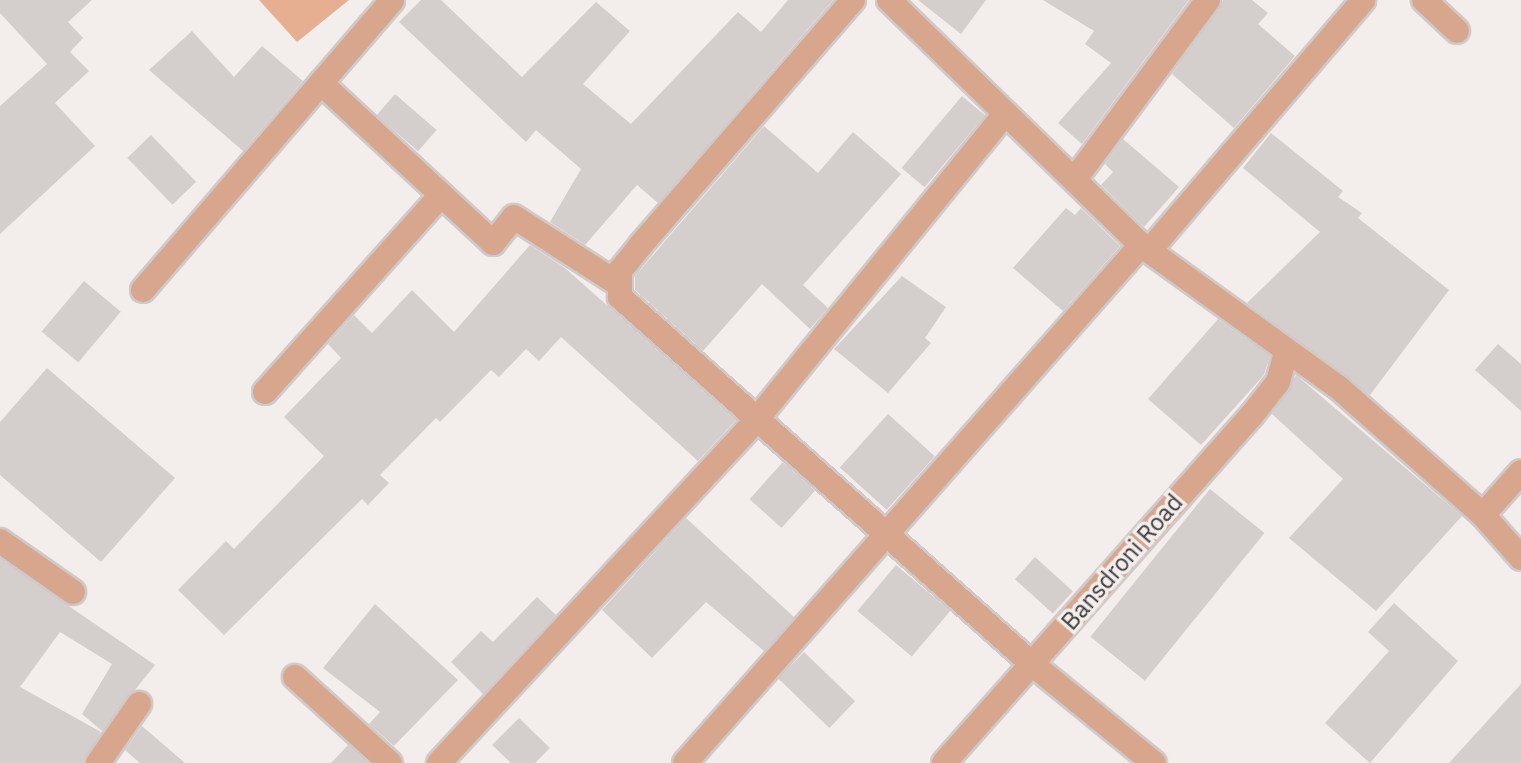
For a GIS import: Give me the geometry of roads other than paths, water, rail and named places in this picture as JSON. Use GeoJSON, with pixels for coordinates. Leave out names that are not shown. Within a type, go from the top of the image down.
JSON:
{"type":"FeatureCollection","features":[{"type":"Feature","properties":{"kind":"street"},"geometry":{"type":"LineString","coordinates":[[143,290],[392,0]]}},
{"type":"Feature","properties":{"kind":"street"},"geometry":{"type":"LineString","coordinates":[[853,0],[641,245],[617,283],[620,297],[1032,664],[1154,763]]}},
{"type":"Feature","properties":{"kind":"street"},"geometry":{"type":"LineString","coordinates":[[889,0],[1145,248],[1371,414],[1483,515],[1521,558]]}},
{"type":"Feature","properties":{"kind":"street"},"geometry":{"type":"LineString","coordinates":[[1075,179],[1208,0]]}},
{"type":"Feature","properties":{"kind":"street"},"geometry":{"type":"LineString","coordinates":[[685,763],[1363,0]]}},
{"type":"Feature","properties":{"kind":"street"},"geometry":{"type":"LineString","coordinates":[[1424,0],[1457,31]]}},
{"type":"Feature","properties":{"kind":"street"},"geometry":{"type":"LineString","coordinates":[[321,83],[493,243],[514,217],[617,283]]}},
{"type":"Feature","properties":{"kind":"street"},"geometry":{"type":"LineString","coordinates":[[439,763],[757,419],[1005,114]]}},
{"type":"Feature","properties":{"kind":"street"},"geometry":{"type":"LineString","coordinates":[[265,392],[441,195]]}},
{"type":"Feature","properties":{"kind":"street","name":"Bansdroni Road"},"geometry":{"type":"LineString","coordinates":[[944,763],[1252,415],[1278,382],[1286,353]]}},
{"type":"Feature","properties":{"kind":"street"},"geometry":{"type":"LineString","coordinates":[[1483,515],[1521,472]]}},
{"type":"Feature","properties":{"kind":"street"},"geometry":{"type":"LineString","coordinates":[[0,541],[73,592]]}},
{"type":"Feature","properties":{"kind":"street"},"geometry":{"type":"LineString","coordinates":[[295,677],[390,763]]}},
{"type":"Feature","properties":{"kind":"street"},"geometry":{"type":"LineString","coordinates":[[98,763],[139,704]]}}]}
